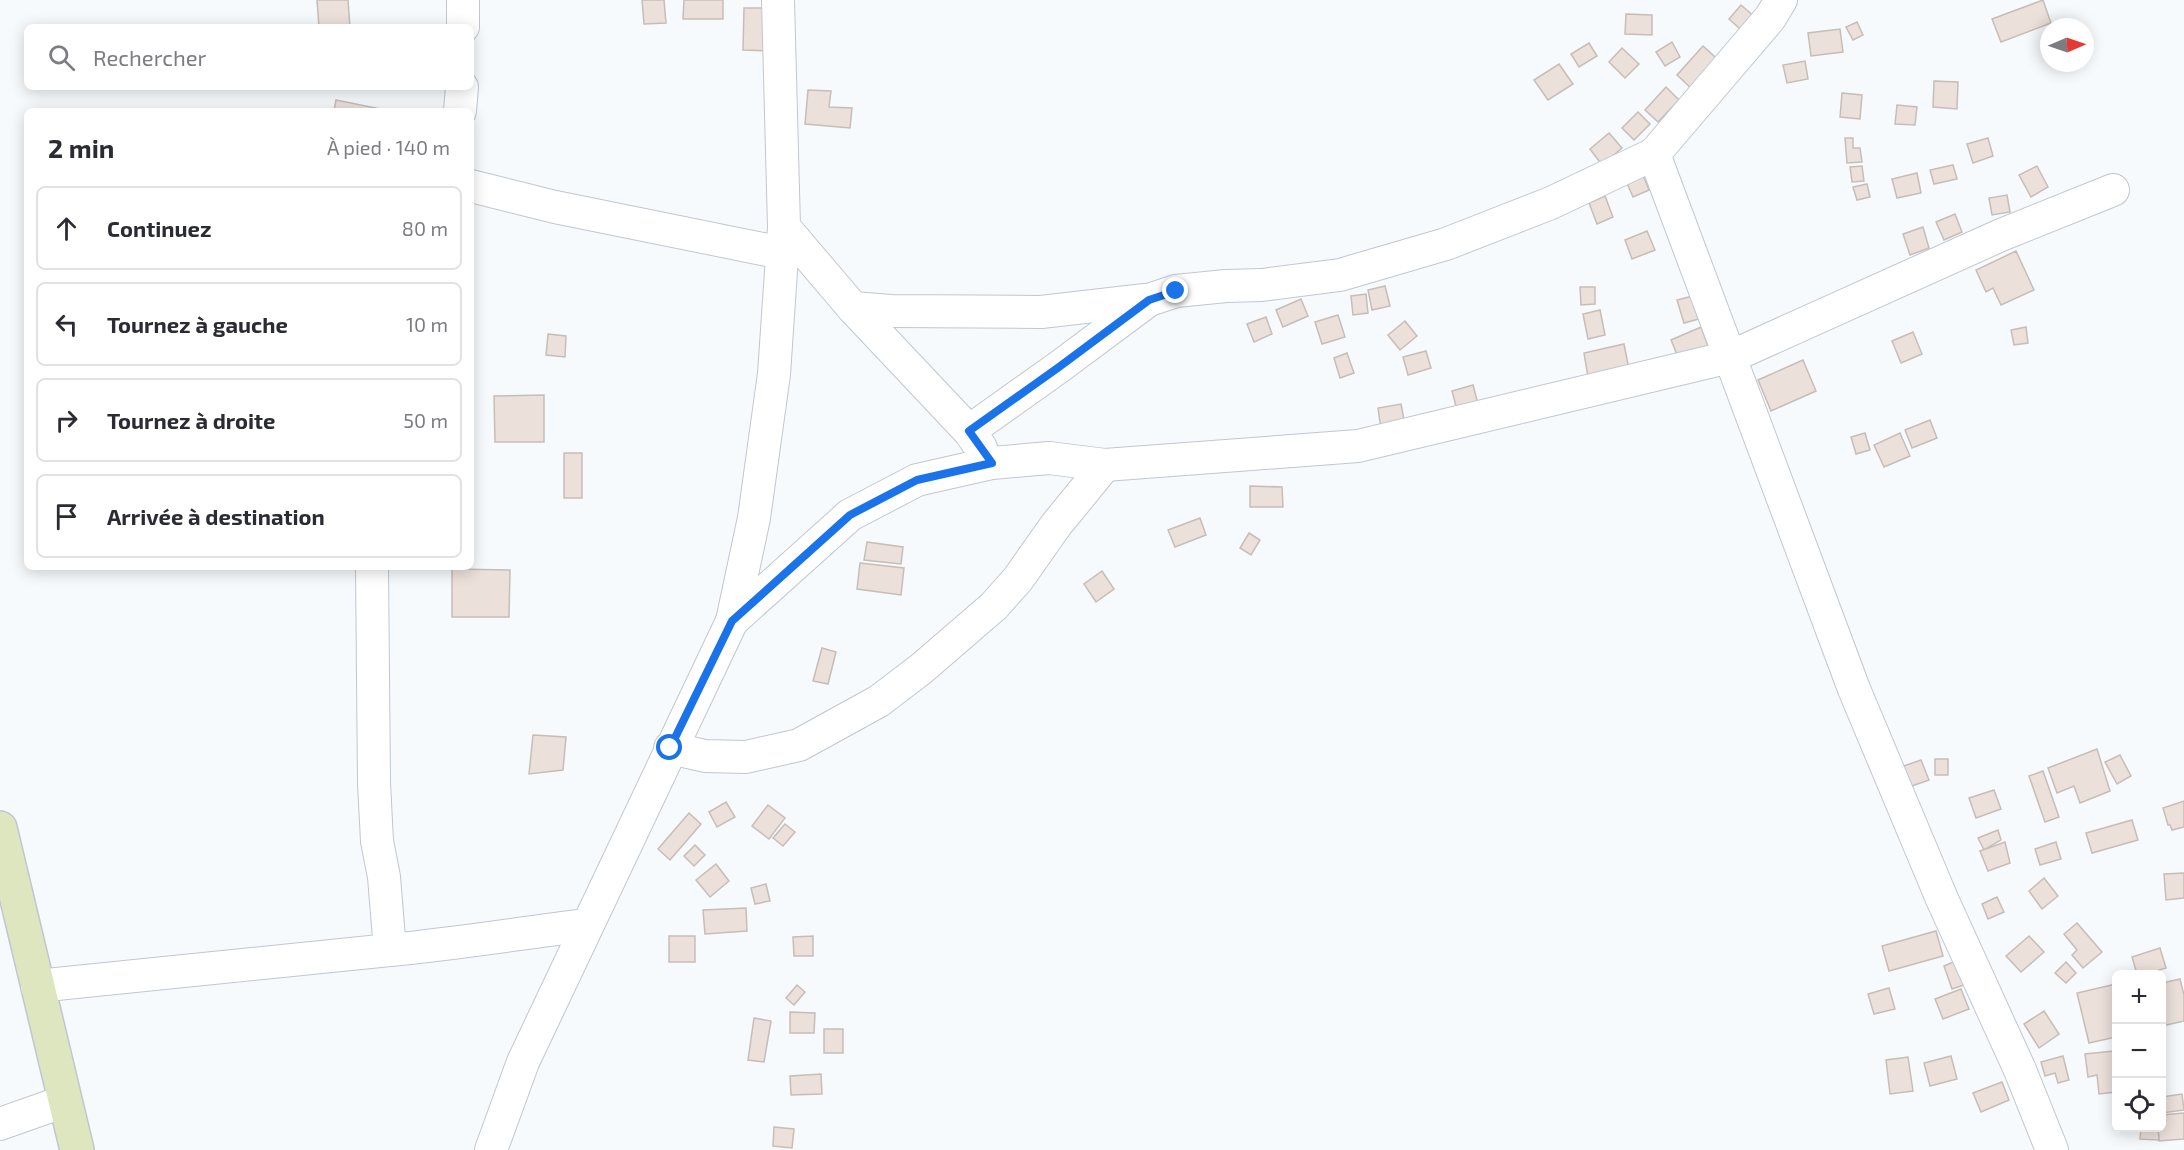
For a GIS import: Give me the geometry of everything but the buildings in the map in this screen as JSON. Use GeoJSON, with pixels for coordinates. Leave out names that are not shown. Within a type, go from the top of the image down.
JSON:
{"type":"FeatureCollection","features":[{"type":"Feature","properties":{"kind":"main road"},"geometry":{"type":"LineString","coordinates":[[0,828],[76,1150]]}},
{"type":"Feature","properties":{"kind":"street"},"geometry":{"type":"LineString","coordinates":[[463,0],[463,24]]}},
{"type":"Feature","properties":{"kind":"street"},"geometry":{"type":"LineString","coordinates":[[491,1150],[523,1062],[732,621],[754,518],[774,374],[783,240],[778,0]]}},
{"type":"Feature","properties":{"kind":"street"},"geometry":{"type":"LineString","coordinates":[[853,308],[891,311],[1041,312],[1149,300],[1176,291],[1262,285],[1340,275],[1446,244],[1551,203],[1654,154],[1770,18],[1781,0]]}},
{"type":"Feature","properties":{"kind":"street"},"geometry":{"type":"LineString","coordinates":[[460,108],[462,90]]}},
{"type":"Feature","properties":{"kind":"street"},"geometry":{"type":"LineString","coordinates":[[1654,154],[1854,689],[1942,899],[2020,1070],[2052,1150]]}},
{"type":"Feature","properties":{"kind":"street"},"geometry":{"type":"LineString","coordinates":[[474,187],[555,207],[783,240],[853,308],[969,431],[992,463]]}},
{"type":"Feature","properties":{"kind":"street"},"geometry":{"type":"LineString","coordinates":[[732,621],[850,515],[917,480],[992,463],[1049,458],[1105,465],[1358,446],[1730,357],[2001,234],[2113,190]]}},
{"type":"Feature","properties":{"kind":"street"},"geometry":{"type":"LineString","coordinates":[[969,431],[1149,300]]}},
{"type":"Feature","properties":{"kind":"street"},"geometry":{"type":"LineString","coordinates":[[670,748],[705,756],[746,757],[800,745],[879,700],[929,662],[994,606],[1018,579],[1056,525],[1105,465]]}},
{"type":"Feature","properties":{"kind":"street"},"geometry":{"type":"LineString","coordinates":[[372,570],[374,783],[377,841],[384,878],[390,950]]}},
{"type":"Feature","properties":{"kind":"street"},"geometry":{"type":"LineString","coordinates":[[38,986],[457,944],[485,938],[587,925]]}},
{"type":"Feature","properties":{"kind":"street"},"geometry":{"type":"LineString","coordinates":[[0,1124],[65,1101]]}},
{"type":"Feature","properties":{"kind":"route"},"geometry":{"type":"LineString","coordinates":[[670,748],[732,621],[850,515],[917,480],[992,463],[969,431],[1149,300],[1176,291]]}}]}
